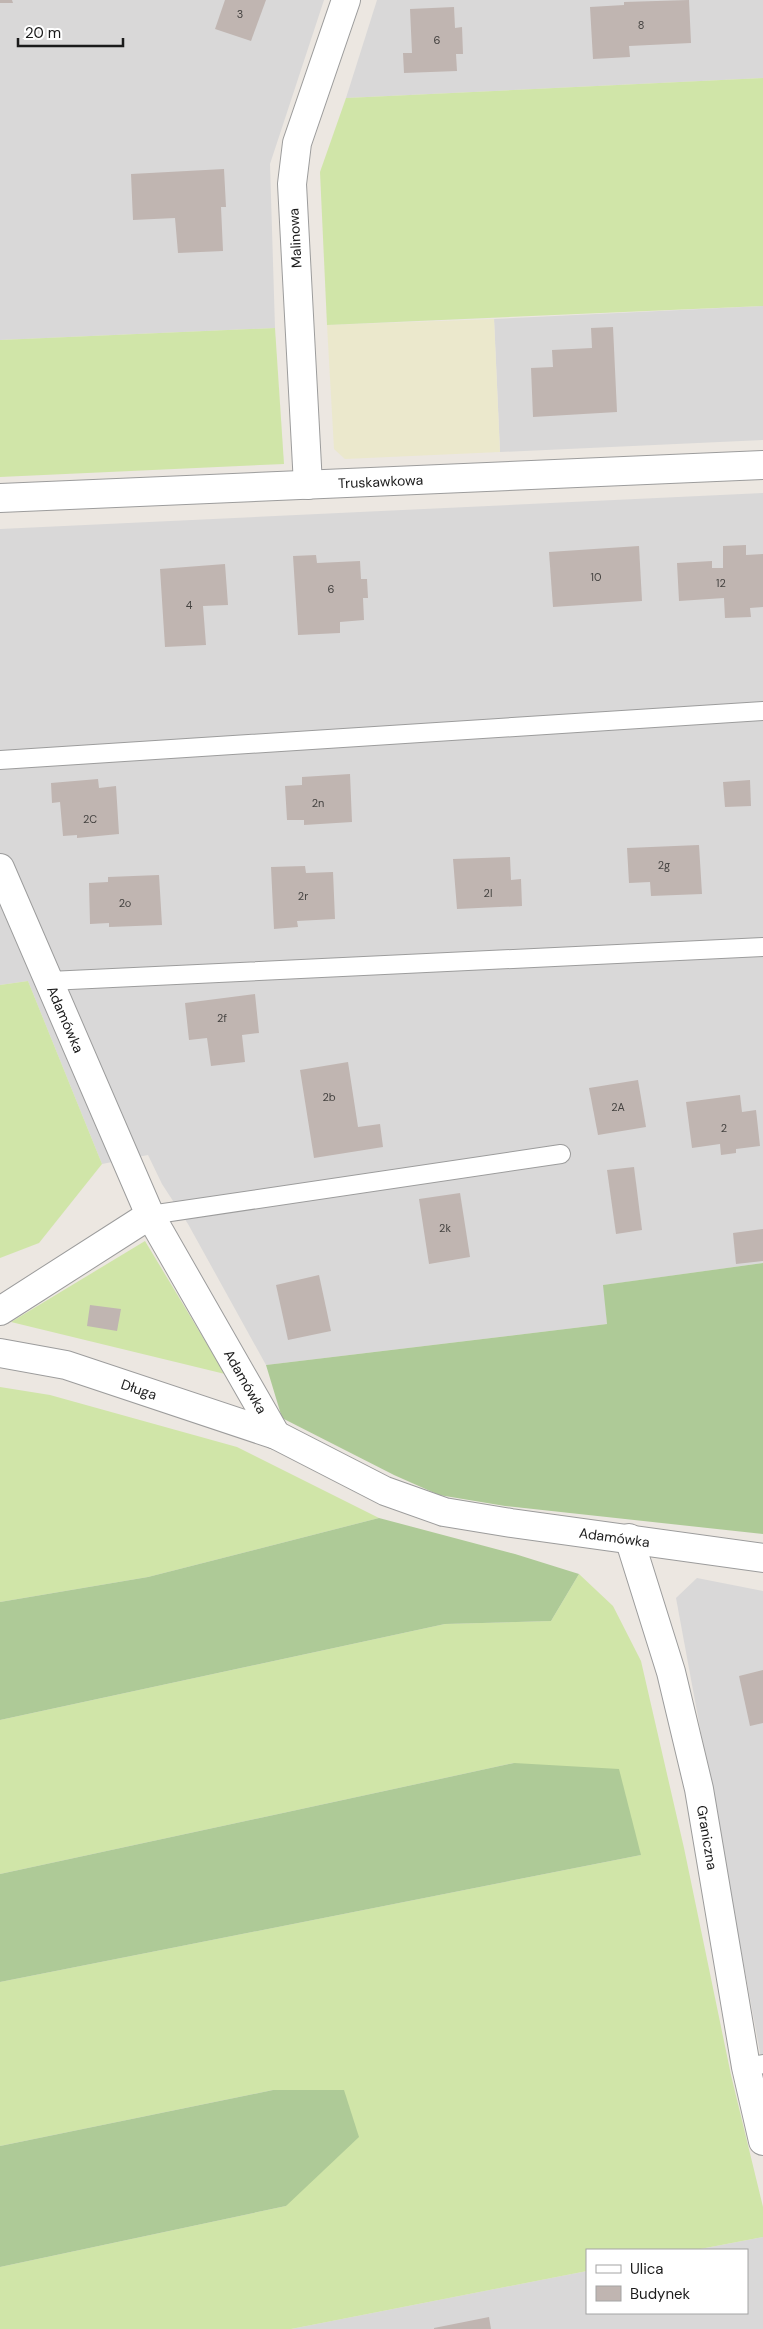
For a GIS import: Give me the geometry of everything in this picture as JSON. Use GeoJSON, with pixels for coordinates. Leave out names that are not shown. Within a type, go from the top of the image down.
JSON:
{"type":"FeatureCollection","features":[{"type":"Feature","properties":{"kind":"street","name":"Malinowa"},"geometry":{"type":"LineString","coordinates":[[308,485],[292,184],[297,143],[346,0]]}},
{"type":"Feature","properties":{"kind":"street","name":"Truskawkowa"},"geometry":{"type":"LineString","coordinates":[[0,498],[763,465]]}},
{"type":"Feature","properties":{"kind":"street","name":"Adamówka"},"geometry":{"type":"LineString","coordinates":[[0,868],[150,1215],[276,1435],[385,1491],[444,1512],[763,1558]]}},
{"type":"Feature","properties":{"kind":"street"},"geometry":{"type":"LineString","coordinates":[[0,1311],[150,1215]]}},
{"type":"Feature","properties":{"kind":"street","name":"Długa"},"geometry":{"type":"LineString","coordinates":[[0,1353],[66,1365],[276,1435]]}},
{"type":"Feature","properties":{"kind":"street","name":"Graniczna"},"geometry":{"type":"LineString","coordinates":[[630,1538],[671,1672],[699,1789],[754,2066],[763,2141]]}},
{"type":"Feature","properties":{"kind":"lane"},"geometry":{"type":"LineString","coordinates":[[0,760],[763,711]]}},
{"type":"Feature","properties":{"kind":"lane"},"geometry":{"type":"LineString","coordinates":[[49,981],[763,947]]}},
{"type":"Feature","properties":{"kind":"lane"},"geometry":{"type":"LineString","coordinates":[[150,1215],[561,1154]]}},
{"type":"Feature","properties":{"kind":"shaded area"},"geometry":{"type":"Polygon","coordinates":[[[0,0],[324,0],[270,164],[275,328],[0,340],[0,0]]]}},
{"type":"Feature","properties":{"kind":"shaded area"},"geometry":{"type":"Polygon","coordinates":[[[377,0],[763,0],[763,78],[346,98],[377,0]]]}},
{"type":"Feature","properties":{"kind":"shaded area"},"geometry":{"type":"Polygon","coordinates":[[[763,306],[763,440],[500,452],[494,319],[763,306]]]}},
{"type":"Feature","properties":{"kind":"shaded area"},"geometry":{"type":"Polygon","coordinates":[[[494,319],[500,452],[345,459],[334,449],[327,325],[494,319]]]}},
{"type":"Feature","properties":{"kind":"shaded area"},"geometry":{"type":"Polygon","coordinates":[[[763,493],[763,1263],[604,1285],[607,1324],[266,1365],[188,1224],[162,1184],[148,1155],[102,1164],[28,981],[0,985],[0,529],[763,493]]]}},
{"type":"Feature","properties":{"kind":"shaded area"},"geometry":{"type":"Polygon","coordinates":[[[697,1578],[763,1591],[763,2069],[676,1598],[697,1578]]]}},
{"type":"Feature","properties":{"kind":"shaded area"},"geometry":{"type":"Polygon","coordinates":[[[763,2237],[763,2329],[291,2329],[586,2271],[586,2314],[748,2314],[748,2249],[700,2249],[763,2237]]]}},
{"type":"Feature","properties":{"kind":"green space"},"geometry":{"type":"Polygon","coordinates":[[[763,78],[763,306],[327,325],[320,172],[346,98],[763,78]]]}},
{"type":"Feature","properties":{"kind":"green space"},"geometry":{"type":"Polygon","coordinates":[[[275,328],[284,464],[0,477],[0,340],[275,328]]]}},
{"type":"Feature","properties":{"kind":"green space"},"geometry":{"type":"Polygon","coordinates":[[[28,981],[102,1164],[39,1243],[0,1258],[0,985],[28,981]]]}},
{"type":"Feature","properties":{"kind":"green space"},"geometry":{"type":"Polygon","coordinates":[[[145,1241],[225,1374],[11,1322],[145,1241]]]}},
{"type":"Feature","properties":{"kind":"green space"},"geometry":{"type":"Polygon","coordinates":[[[763,1263],[763,1534],[505,1506],[439,1495],[394,1475],[282,1418],[266,1365],[607,1324],[603,1285],[763,1263]]]}},
{"type":"Feature","properties":{"kind":"green space"},"geometry":{"type":"Polygon","coordinates":[[[0,1387],[50,1395],[237,1447],[379,1518],[148,1577],[0,1602],[0,1387]]]}},
{"type":"Feature","properties":{"kind":"green space"},"geometry":{"type":"Polygon","coordinates":[[[379,1518],[515,1554],[579,1574],[551,1621],[445,1624],[0,1720],[0,1602],[148,1577],[379,1518]]]}},
{"type":"Feature","properties":{"kind":"green space"},"geometry":{"type":"Polygon","coordinates":[[[579,1574],[613,1606],[641,1661],[684,1848],[731,2075],[763,2207],[763,2237],[700,2249],[586,2249],[586,2271],[291,2329],[0,2329],[0,2267],[286,2206],[344,2090],[273,2090],[0,2146],[0,1982],[641,1855],[514,1763],[0,1874],[0,1720],[445,1624],[551,1621],[579,1574]]]}},
{"type":"Feature","properties":{"kind":"green space"},"geometry":{"type":"Polygon","coordinates":[[[514,1763],[619,1769],[641,1855],[0,1982],[0,1874],[514,1763]]]}},
{"type":"Feature","properties":{"kind":"green space"},"geometry":{"type":"Polygon","coordinates":[[[273,2090],[344,2090],[359,2137],[286,2206],[0,2267],[0,2146],[273,2090]]]}},
{"type":"Feature","properties":{"kind":"building"},"geometry":{"type":"Polygon","coordinates":[[[0,0],[12,0],[13,3],[0,3],[0,0]]]}},
{"type":"Feature","properties":{"kind":"building"},"geometry":{"type":"Polygon","coordinates":[[[225,0],[266,0],[251,41],[215,29],[225,0]]]}},
{"type":"Feature","properties":{"kind":"building"},"geometry":{"type":"Polygon","coordinates":[[[689,0],[691,43],[629,46],[630,57],[593,59],[590,7],[624,5],[624,2],[689,0]]]}},
{"type":"Feature","properties":{"kind":"building"},"geometry":{"type":"Polygon","coordinates":[[[454,7],[455,28],[462,27],[463,54],[456,54],[457,71],[404,73],[403,53],[412,53],[410,9],[454,7]]]}},
{"type":"Feature","properties":{"kind":"building"},"geometry":{"type":"Polygon","coordinates":[[[224,169],[226,207],[221,207],[223,251],[178,253],[175,218],[133,220],[131,174],[224,169]]]}},
{"type":"Feature","properties":{"kind":"building"},"geometry":{"type":"Polygon","coordinates":[[[613,327],[617,412],[533,417],[531,368],[553,367],[552,350],[592,348],[591,328],[613,327]]]}},
{"type":"Feature","properties":{"kind":"building"},"geometry":{"type":"Polygon","coordinates":[[[746,545],[746,555],[763,554],[763,607],[750,608],[751,617],[725,618],[724,598],[679,601],[677,563],[712,561],[712,568],[723,568],[723,546],[746,545]]]}},
{"type":"Feature","properties":{"kind":"building"},"geometry":{"type":"Polygon","coordinates":[[[639,546],[642,601],[553,607],[549,552],[639,546]]]}},
{"type":"Feature","properties":{"kind":"building"},"geometry":{"type":"Polygon","coordinates":[[[316,555],[317,563],[360,561],[361,579],[367,579],[368,598],[363,598],[364,620],[340,622],[340,633],[298,635],[293,556],[316,555]]]}},
{"type":"Feature","properties":{"kind":"building"},"geometry":{"type":"Polygon","coordinates":[[[225,564],[228,605],[203,606],[206,645],[165,647],[160,569],[225,564]]]}},
{"type":"Feature","properties":{"kind":"building"},"geometry":{"type":"Polygon","coordinates":[[[350,774],[352,822],[304,825],[304,820],[287,820],[285,786],[302,785],[302,777],[350,774]]]}},
{"type":"Feature","properties":{"kind":"building"},"geometry":{"type":"Polygon","coordinates":[[[98,779],[99,788],[116,786],[119,834],[77,838],[77,835],[63,836],[60,802],[52,803],[51,783],[98,779]]]}},
{"type":"Feature","properties":{"kind":"building"},"geometry":{"type":"Polygon","coordinates":[[[750,780],[751,806],[725,807],[723,782],[750,780]]]}},
{"type":"Feature","properties":{"kind":"building"},"geometry":{"type":"Polygon","coordinates":[[[699,845],[702,894],[651,896],[650,882],[629,883],[627,848],[699,845]]]}},
{"type":"Feature","properties":{"kind":"building"},"geometry":{"type":"Polygon","coordinates":[[[510,857],[511,880],[521,879],[522,906],[457,909],[453,859],[510,857]]]}},
{"type":"Feature","properties":{"kind":"building"},"geometry":{"type":"Polygon","coordinates":[[[305,866],[306,873],[333,872],[335,919],[297,921],[298,927],[274,929],[271,867],[305,866]]]}},
{"type":"Feature","properties":{"kind":"building"},"geometry":{"type":"Polygon","coordinates":[[[159,875],[162,925],[109,927],[109,923],[90,924],[89,883],[108,882],[108,877],[159,875]]]}},
{"type":"Feature","properties":{"kind":"building"},"geometry":{"type":"Polygon","coordinates":[[[255,994],[259,1033],[242,1035],[245,1062],[211,1066],[207,1038],[189,1040],[185,1003],[255,994]]]}},
{"type":"Feature","properties":{"kind":"building"},"geometry":{"type":"Polygon","coordinates":[[[348,1062],[358,1127],[380,1124],[383,1147],[314,1158],[300,1070],[348,1062]]]}},
{"type":"Feature","properties":{"kind":"building"},"geometry":{"type":"Polygon","coordinates":[[[638,1080],[646,1127],[598,1135],[589,1088],[638,1080]]]}},
{"type":"Feature","properties":{"kind":"building"},"geometry":{"type":"Polygon","coordinates":[[[740,1095],[742,1112],[756,1110],[760,1146],[736,1149],[736,1153],[721,1155],[720,1144],[692,1148],[686,1102],[740,1095]]]}},
{"type":"Feature","properties":{"kind":"building"},"geometry":{"type":"Polygon","coordinates":[[[634,1167],[642,1230],[616,1234],[607,1170],[634,1167]]]}},
{"type":"Feature","properties":{"kind":"building"},"geometry":{"type":"Polygon","coordinates":[[[460,1193],[470,1257],[429,1264],[419,1199],[460,1193]]]}},
{"type":"Feature","properties":{"kind":"building"},"geometry":{"type":"Polygon","coordinates":[[[763,1229],[763,1261],[736,1264],[733,1233],[763,1229]]]}},
{"type":"Feature","properties":{"kind":"building"},"geometry":{"type":"Polygon","coordinates":[[[319,1275],[331,1331],[288,1340],[276,1285],[319,1275]]]}},
{"type":"Feature","properties":{"kind":"building"},"geometry":{"type":"Polygon","coordinates":[[[90,1305],[121,1309],[117,1331],[87,1326],[90,1305]]]}},
{"type":"Feature","properties":{"kind":"building"},"geometry":{"type":"Polygon","coordinates":[[[763,1670],[763,1723],[750,1726],[739,1676],[763,1670]]]}},
{"type":"Feature","properties":{"kind":"building"},"geometry":{"type":"Polygon","coordinates":[[[489,2317],[491,2329],[434,2329],[434,2328],[489,2317]]]}}]}
